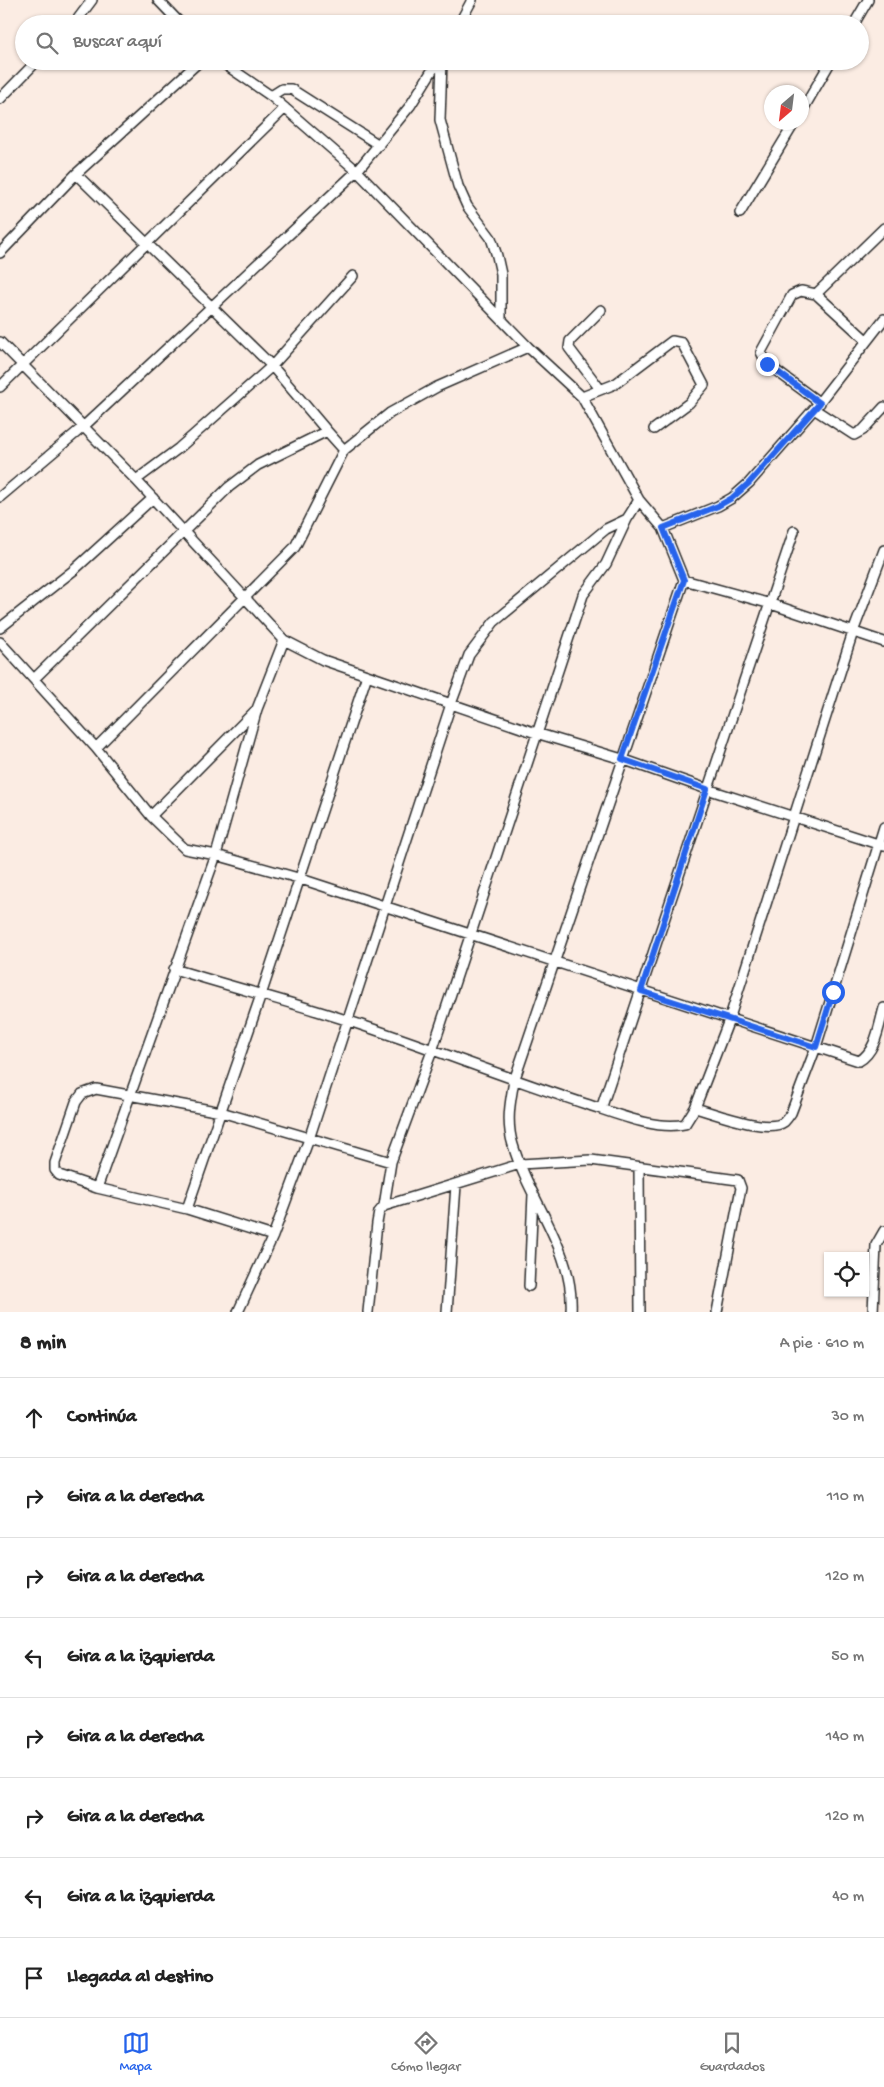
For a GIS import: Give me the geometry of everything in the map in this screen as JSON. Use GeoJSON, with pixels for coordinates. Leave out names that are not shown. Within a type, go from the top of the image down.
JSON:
{"type":"FeatureCollection","features":[{"type":"Feature","properties":{"kind":"street"},"geometry":{"type":"LineString","coordinates":[[81,15],[92,0]]}},
{"type":"Feature","properties":{"kind":"street"},"geometry":{"type":"LineString","coordinates":[[158,0],[172,15]]}},
{"type":"Feature","properties":{"kind":"street"},"geometry":{"type":"LineString","coordinates":[[464,15],[472,0]]}},
{"type":"Feature","properties":{"kind":"street"},"geometry":{"type":"LineString","coordinates":[[859,15],[868,0]]}},
{"type":"Feature","properties":{"kind":"street"},"geometry":{"type":"LineString","coordinates":[[0,99],[28,70]]}},
{"type":"Feature","properties":{"kind":"street"},"geometry":{"type":"LineString","coordinates":[[0,253],[76,174],[190,70]]}},
{"type":"Feature","properties":{"kind":"street"},"geometry":{"type":"LineString","coordinates":[[233,70],[271,96],[357,171],[528,347],[582,397],[639,500],[663,528],[684,580],[514,1081],[508,1115],[512,1144],[562,1258],[572,1293],[571,1312]]}},
{"type":"Feature","properties":{"kind":"street"},"geometry":{"type":"LineString","coordinates":[[0,497],[66,439],[83,427],[357,171],[410,106],[432,70]]}},
{"type":"Feature","properties":{"kind":"street"},"geometry":{"type":"LineString","coordinates":[[442,70],[440,120],[458,186],[467,206],[491,238],[497,256],[501,274],[501,318]]}},
{"type":"Feature","properties":{"kind":"street"},"geometry":{"type":"LineString","coordinates":[[809,99],[826,70]]}},
{"type":"Feature","properties":{"kind":"street"},"geometry":{"type":"LineString","coordinates":[[271,96],[282,89],[290,89],[378,145]]}},
{"type":"Feature","properties":{"kind":"street"},"geometry":{"type":"LineString","coordinates":[[0,386],[25,364],[285,108]]}},
{"type":"Feature","properties":{"kind":"street"},"geometry":{"type":"LineString","coordinates":[[740,213],[790,130]]}},
{"type":"Feature","properties":{"kind":"street"},"geometry":{"type":"LineString","coordinates":[[76,174],[272,366],[344,450]]}},
{"type":"Feature","properties":{"kind":"street"},"geometry":{"type":"LineString","coordinates":[[816,294],[884,228]]}},
{"type":"Feature","properties":{"kind":"street"},"geometry":{"type":"LineString","coordinates":[[136,480],[179,448],[272,366],[353,276]]}},
{"type":"Feature","properties":{"kind":"street"},"geometry":{"type":"LineString","coordinates":[[866,340],[816,294],[802,291],[792,295],[760,352],[767,364],[854,435],[863,430],[884,407]]}},
{"type":"Feature","properties":{"kind":"street"},"geometry":{"type":"LineString","coordinates":[[600,389],[569,348],[570,341],[601,310]]}},
{"type":"Feature","properties":{"kind":"street"},"geometry":{"type":"LineString","coordinates":[[663,528],[718,506],[732,498],[749,483],[817,406],[884,319]]}},
{"type":"Feature","properties":{"kind":"street"},"geometry":{"type":"LineString","coordinates":[[582,397],[615,384],[672,341],[682,343],[704,385],[689,403],[654,429]]}},
{"type":"Feature","properties":{"kind":"street"},"geometry":{"type":"LineString","coordinates":[[0,342],[25,364],[83,427],[136,480],[284,640],[323,660],[451,704],[881,845]]}},
{"type":"Feature","properties":{"kind":"street"},"geometry":{"type":"LineString","coordinates":[[96,748],[246,598],[294,546],[344,450],[390,413],[421,395],[528,347]]}},
{"type":"Feature","properties":{"kind":"street"},"geometry":{"type":"LineString","coordinates":[[34,679],[229,488],[258,465],[327,431]]}},
{"type":"Feature","properties":{"kind":"street"},"geometry":{"type":"LineString","coordinates":[[0,628],[74,570],[153,498]]}},
{"type":"Feature","properties":{"kind":"street"},"geometry":{"type":"LineString","coordinates":[[384,1206],[391,1162],[432,1050],[536,733],[584,595],[606,564],[639,500]]}},
{"type":"Feature","properties":{"kind":"street"},"geometry":{"type":"LineString","coordinates":[[238,1312],[273,1236],[308,1139],[451,704],[470,655],[494,622],[606,529],[627,520]]}},
{"type":"Feature","properties":{"kind":"street"},"geometry":{"type":"LineString","coordinates":[[601,1109],[794,531]]}},
{"type":"Feature","properties":{"kind":"street"},"geometry":{"type":"LineString","coordinates":[[174,969],[348,1020],[514,1081],[601,1109],[652,1124],[675,1127],[685,1124],[695,1108],[729,1020],[795,817],[852,632],[884,550]]}},
{"type":"Feature","properties":{"kind":"street"},"geometry":{"type":"LineString","coordinates":[[684,580],[771,604],[884,642]]}},
{"type":"Feature","properties":{"kind":"street"},"geometry":{"type":"LineString","coordinates":[[97,1188],[216,855],[257,709],[284,640]]}},
{"type":"Feature","properties":{"kind":"street"},"geometry":{"type":"LineString","coordinates":[[0,642],[96,748],[151,816],[169,836],[185,849],[216,855],[385,905],[729,1020],[859,1061],[866,1057],[871,1050],[884,1008]]}},
{"type":"Feature","properties":{"kind":"street"},"geometry":{"type":"LineString","coordinates":[[187,1209],[261,996],[298,878],[367,675]]}},
{"type":"Feature","properties":{"kind":"street"},"geometry":{"type":"LineString","coordinates":[[151,816],[257,709]]}},
{"type":"Feature","properties":{"kind":"street"},"geometry":{"type":"LineString","coordinates":[[695,1108],[746,1123],[775,1126],[784,1122],[790,1113],[816,1047],[881,845],[884,827]]}},
{"type":"Feature","properties":{"kind":"street"},"geometry":{"type":"LineString","coordinates":[[273,1236],[187,1209],[97,1188],[59,1175],[55,1170],[55,1163],[76,1102],[82,1094],[90,1090],[130,1095],[221,1112],[391,1162]]}},
{"type":"Feature","properties":{"kind":"street"},"geometry":{"type":"LineString","coordinates":[[368,1312],[377,1223],[379,1212],[384,1206],[520,1164],[591,1160],[639,1168],[733,1178],[740,1183],[741,1188],[717,1312]]}},
{"type":"Feature","properties":{"kind":"street"},"geometry":{"type":"LineString","coordinates":[[639,1168],[640,1312]]}},
{"type":"Feature","properties":{"kind":"street"},"geometry":{"type":"LineString","coordinates":[[447,1312],[456,1185]]}},
{"type":"Feature","properties":{"kind":"street"},"geometry":{"type":"LineString","coordinates":[[528,1286],[533,1192]]}},
{"type":"Feature","properties":{"kind":"street"},"geometry":{"type":"LineString","coordinates":[[874,1312],[876,1245],[884,1231]]}},
{"type":"Feature","properties":{"kind":"route"},"geometry":{"type":"LineString","coordinates":[[767,364],[820,403],[749,483],[732,498],[718,506],[663,528],[684,580],[622,759],[707,789],[641,991],[816,1047],[833,992]]}}]}
